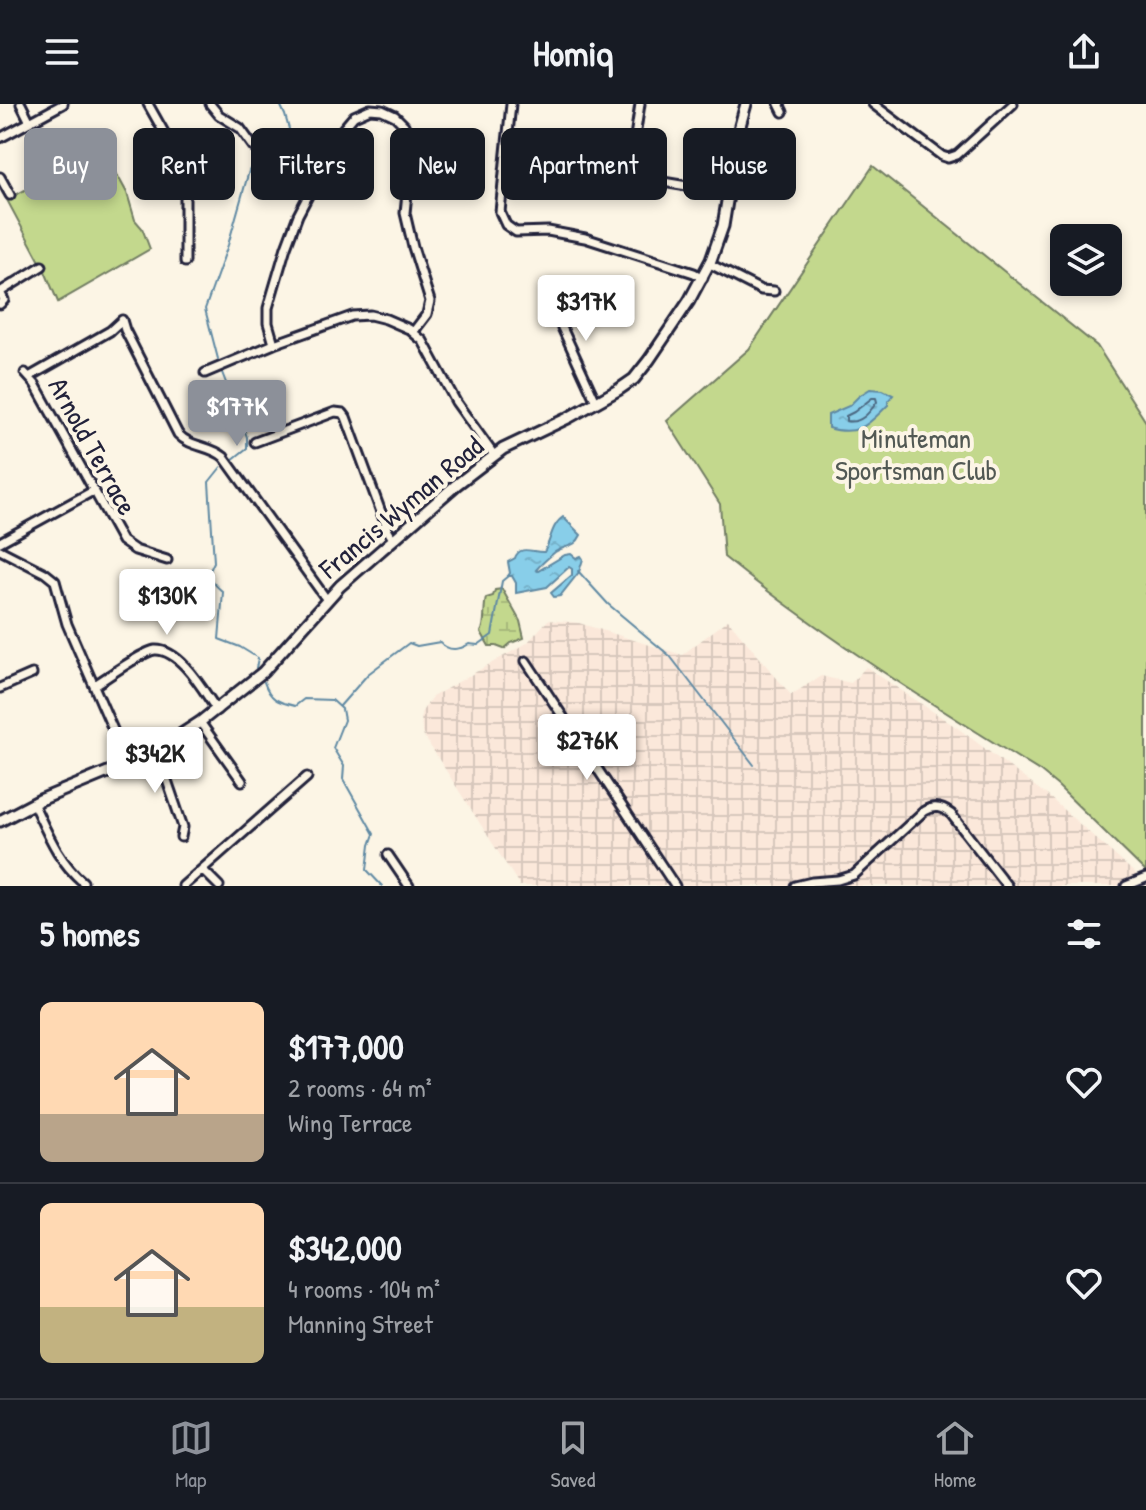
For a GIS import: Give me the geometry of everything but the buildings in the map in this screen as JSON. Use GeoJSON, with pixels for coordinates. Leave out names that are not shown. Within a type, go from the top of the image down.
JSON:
{"type":"FeatureCollection","features":[{"type":"Feature","properties":{"kind":"main road","name":"Francis Wyman Road"},"geometry":{"type":"LineString","coordinates":[[740,128],[746,104]]}},
{"type":"Feature","properties":{"kind":"main road","name":"Francis Wyman Road"},"geometry":{"type":"LineString","coordinates":[[0,821],[33,803],[157,751],[200,722],[267,669],[327,600],[393,539],[494,455],[626,385],[662,341],[703,278],[723,226],[728,200]]}},
{"type":"Feature","properties":{"kind":"street"},"geometry":{"type":"LineString","coordinates":[[21,104],[30,122]]}},
{"type":"Feature","properties":{"kind":"street"},"geometry":{"type":"LineString","coordinates":[[0,138],[63,104]]}},
{"type":"Feature","properties":{"kind":"street"},"geometry":{"type":"LineString","coordinates":[[148,104],[179,159],[185,177],[185,262]]}},
{"type":"Feature","properties":{"kind":"street"},"geometry":{"type":"LineString","coordinates":[[210,104],[219,115],[240,128],[251,143]]}},
{"type":"Feature","properties":{"kind":"street"},"geometry":{"type":"LineString","coordinates":[[511,104],[500,212],[509,228],[520,233],[543,231],[585,238],[703,278]]}},
{"type":"Feature","properties":{"kind":"street"},"geometry":{"type":"LineString","coordinates":[[640,104],[631,163],[632,176],[683,186]]}},
{"type":"Feature","properties":{"kind":"street"},"geometry":{"type":"LineString","coordinates":[[873,104],[948,158],[957,155],[1013,104]]}},
{"type":"Feature","properties":{"kind":"street"},"geometry":{"type":"LineString","coordinates":[[885,113],[892,104]]}},
{"type":"Feature","properties":{"kind":"street"},"geometry":{"type":"LineString","coordinates":[[344,128],[358,113],[370,109],[395,116],[408,133],[406,220],[430,304],[425,318],[414,331]]}},
{"type":"Feature","properties":{"kind":"street"},"geometry":{"type":"LineString","coordinates":[[0,177],[10,195]]}},
{"type":"Feature","properties":{"kind":"street"},"geometry":{"type":"LineString","coordinates":[[274,344],[268,323],[268,308],[290,236],[306,200]]}},
{"type":"Feature","properties":{"kind":"street"},"geometry":{"type":"LineString","coordinates":[[710,264],[761,290],[774,291]]}},
{"type":"Feature","properties":{"kind":"street"},"geometry":{"type":"LineString","coordinates":[[0,304],[4,300],[0,292],[42,266]]}},
{"type":"Feature","properties":{"kind":"street"},"geometry":{"type":"LineString","coordinates":[[548,297],[596,402]]}},
{"type":"Feature","properties":{"kind":"street"},"geometry":{"type":"LineString","coordinates":[[205,373],[344,318],[359,315],[386,319],[414,331],[431,354],[459,407],[494,455]]}},
{"type":"Feature","properties":{"kind":"street","name":"Arnold Terrace"},"geometry":{"type":"LineString","coordinates":[[167,560],[123,543],[35,384],[27,375],[110,331],[122,320],[178,434],[189,443],[212,449],[224,457],[327,600]]}},
{"type":"Feature","properties":{"kind":"street"},"geometry":{"type":"LineString","coordinates":[[255,442],[335,412],[343,413],[393,539]]}},
{"type":"Feature","properties":{"kind":"street"},"geometry":{"type":"LineString","coordinates":[[0,542],[93,491]]}},
{"type":"Feature","properties":{"kind":"street"},"geometry":{"type":"LineString","coordinates":[[0,550],[55,581],[67,624],[128,764]]}},
{"type":"Feature","properties":{"kind":"street"},"geometry":{"type":"LineString","coordinates":[[95,685],[147,653],[159,651],[184,665],[217,710]]}},
{"type":"Feature","properties":{"kind":"street"},"geometry":{"type":"LineString","coordinates":[[526,661],[675,886]]}},
{"type":"Feature","properties":{"kind":"street"},"geometry":{"type":"LineString","coordinates":[[0,688],[32,674]]}},
{"type":"Feature","properties":{"kind":"street"},"geometry":{"type":"LineString","coordinates":[[200,722],[242,781]]}},
{"type":"Feature","properties":{"kind":"street"},"geometry":{"type":"LineString","coordinates":[[157,751],[183,826],[181,837]]}},
{"type":"Feature","properties":{"kind":"street"},"geometry":{"type":"LineString","coordinates":[[183,886],[307,777]]}},
{"type":"Feature","properties":{"kind":"street"},"geometry":{"type":"LineString","coordinates":[[33,803],[59,856],[83,882]]}},
{"type":"Feature","properties":{"kind":"street"},"geometry":{"type":"LineString","coordinates":[[795,886],[854,875],[924,811],[935,807],[951,814],[1007,886]]}},
{"type":"Feature","properties":{"kind":"street"},"geometry":{"type":"LineString","coordinates":[[388,855],[409,886]]}},
{"type":"Feature","properties":{"kind":"street"},"geometry":{"type":"LineString","coordinates":[[202,869],[219,886]]}},
{"type":"Feature","properties":{"kind":"street"},"geometry":{"type":"LineString","coordinates":[[1126,886],[1146,878]]}},
{"type":"Feature","properties":{"kind":"shaded area"},"geometry":{"type":"Polygon","coordinates":[[[548,620],[579,623],[682,655],[728,620],[791,695],[821,676],[851,683],[866,667],[959,729],[1048,796],[1146,886],[520,886],[422,733],[421,713],[432,697],[527,643],[548,620]]]}},
{"type":"Feature","properties":{"kind":"green space","name":"Minuteman Sportsman Club"},"geometry":{"type":"Polygon","coordinates":[[[873,166],[1097,346],[1146,422],[1146,872],[1041,772],[839,643],[724,557],[720,504],[667,421],[749,349],[873,166]]]}},
{"type":"Feature","properties":{"kind":"green space"},"geometry":{"type":"Polygon","coordinates":[[[117,175],[150,249],[58,302],[7,200],[24,191],[24,200],[117,200],[117,175]]]}},
{"type":"Feature","properties":{"kind":"green space"},"geometry":{"type":"Polygon","coordinates":[[[502,589],[520,621],[524,638],[504,649],[489,646],[481,632],[486,598],[493,596],[495,590],[502,589]]]}},
{"type":"Feature","properties":{"kind":"water"},"geometry":{"type":"Polygon","coordinates":[[[870,389],[893,395],[875,418],[856,430],[828,428],[828,415],[849,406],[870,389]]]}},
{"type":"Feature","properties":{"kind":"water"},"geometry":{"type":"Polygon","coordinates":[[[563,517],[581,535],[570,546],[555,552],[536,570],[571,554],[583,559],[579,572],[560,596],[554,597],[551,593],[572,575],[569,567],[547,587],[516,593],[516,583],[512,576],[508,576],[508,562],[523,550],[544,552],[563,517]]]}},
{"type":"Feature","properties":{"kind":"waterway"},"geometry":{"type":"LineString","coordinates":[[280,104],[289,128]]}},
{"type":"Feature","properties":{"kind":"waterway"},"geometry":{"type":"LineString","coordinates":[[218,359],[205,309],[251,167]]}},
{"type":"Feature","properties":{"kind":"waterway"},"geometry":{"type":"LineString","coordinates":[[221,370],[247,437],[247,448],[232,460]]}},
{"type":"Feature","properties":{"kind":"waterway"},"geometry":{"type":"LineString","coordinates":[[221,467],[209,482],[214,562],[210,576],[223,592],[219,639],[258,658],[256,668]]}},
{"type":"Feature","properties":{"kind":"waterway"},"geometry":{"type":"LineString","coordinates":[[578,571],[608,604],[670,656],[754,765]]}},
{"type":"Feature","properties":{"kind":"waterway"},"geometry":{"type":"LineString","coordinates":[[340,706],[368,674],[409,643],[417,646],[440,642],[450,649],[458,649],[469,644],[478,645],[492,635],[502,581],[508,576]]}},
{"type":"Feature","properties":{"kind":"waterway"},"geometry":{"type":"LineString","coordinates":[[264,682],[272,696],[283,703],[295,706],[304,699],[332,700],[342,709],[344,720],[333,748],[344,766],[343,779],[374,834],[367,870],[382,886]]}}]}
